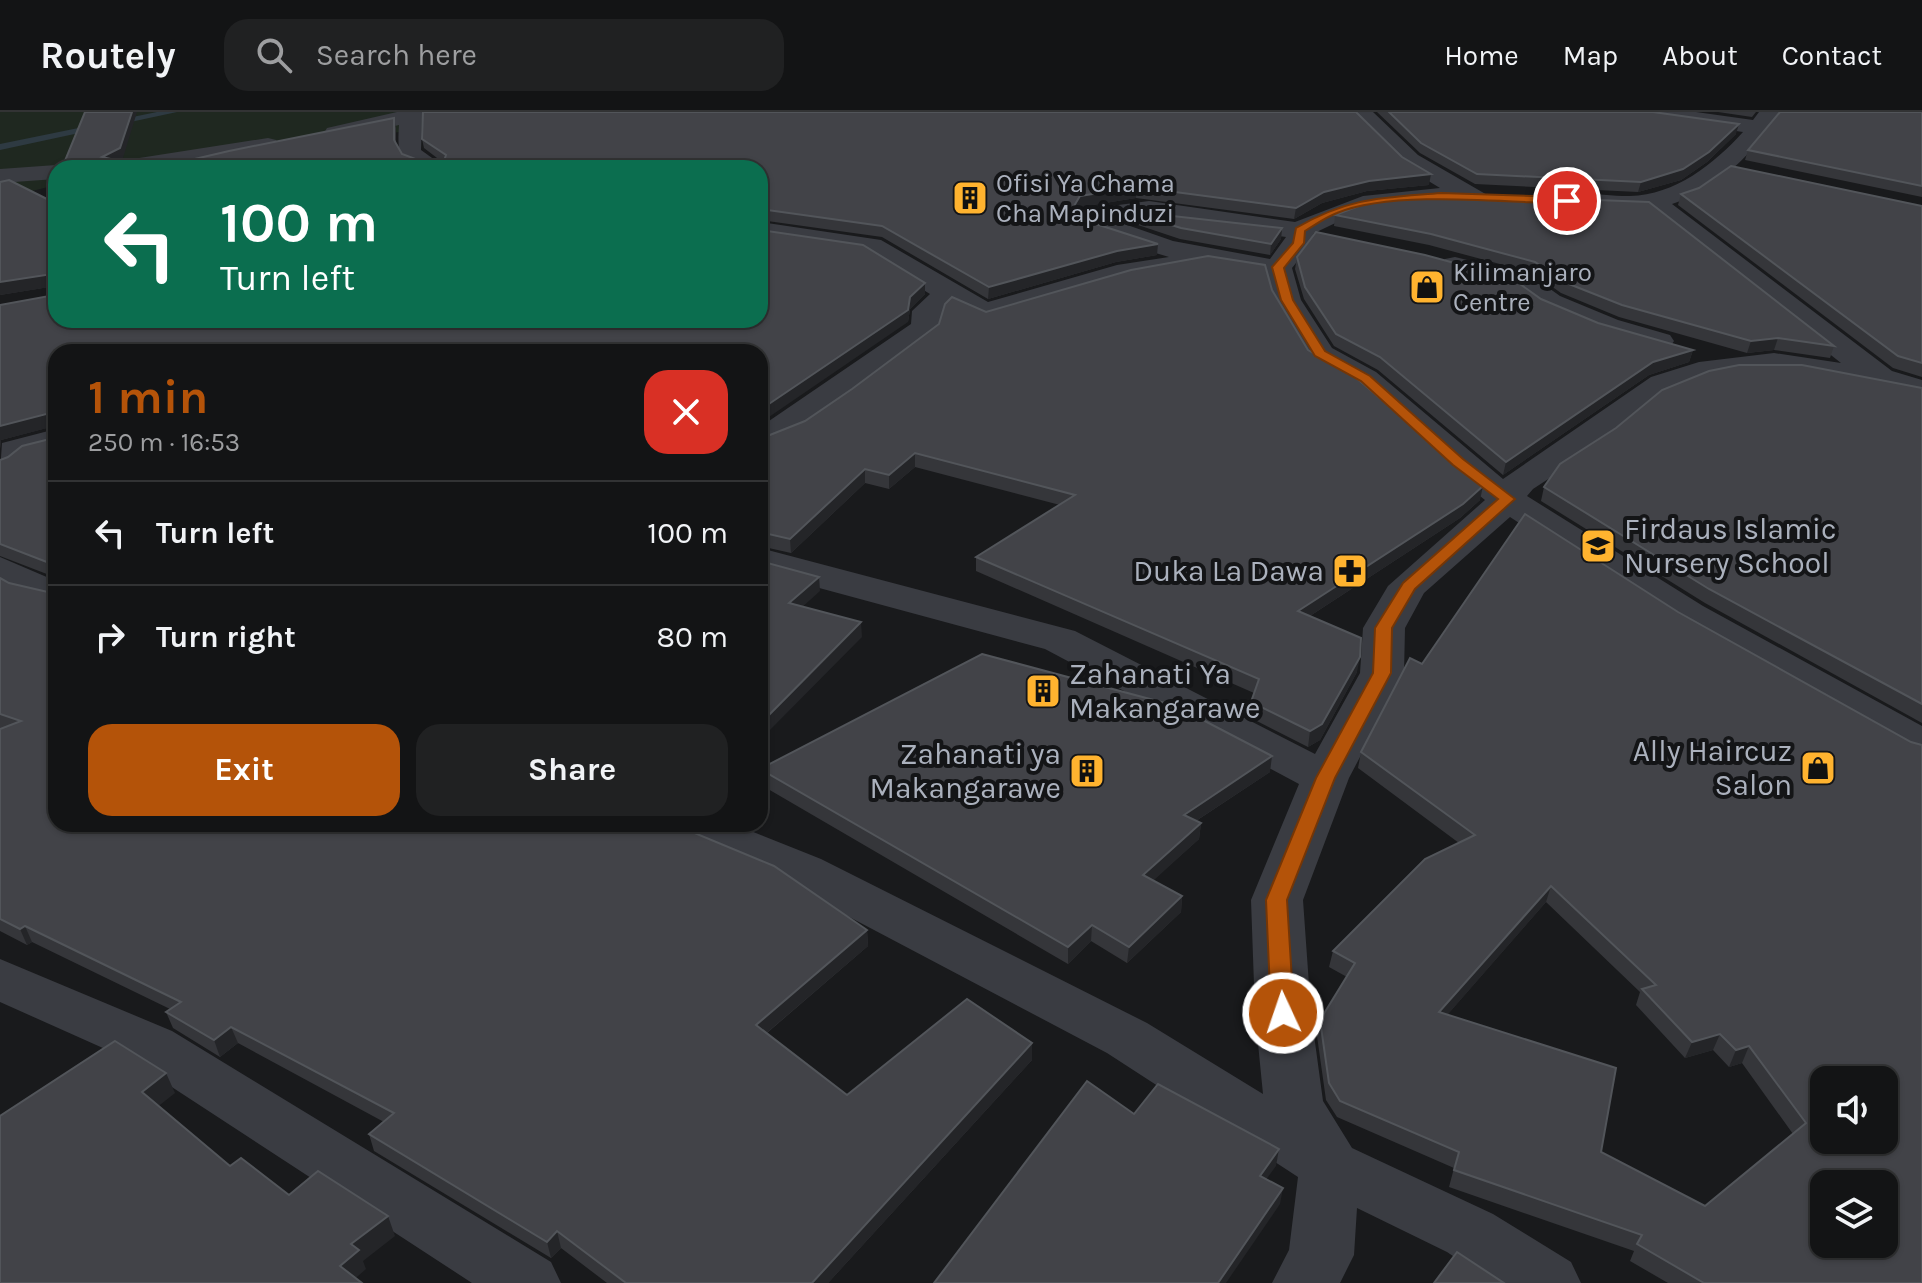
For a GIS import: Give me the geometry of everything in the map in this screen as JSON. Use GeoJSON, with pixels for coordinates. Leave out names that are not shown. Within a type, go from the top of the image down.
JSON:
{"type":"FeatureCollection","features":[{"type":"Feature","properties":{"kind":"street"},"geometry":{"type":"LineString","coordinates":[[1360,112],[1410,160],[1498,198]]}},
{"type":"Feature","properties":{"kind":"street"},"geometry":{"type":"LineString","coordinates":[[1652,112],[1764,120]]}},
{"type":"Feature","properties":{"kind":"street"},"geometry":{"type":"LineString","coordinates":[[169,160],[304,138],[419,114],[409,153],[421,160]]}},
{"type":"Feature","properties":{"kind":"street"},"geometry":{"type":"LineString","coordinates":[[1300,230],[1332,211],[1359,203],[1411,197],[1653,202],[1682,192],[1721,165],[1764,120]]}},
{"type":"Feature","properties":{"kind":"street"},"geometry":{"type":"LineString","coordinates":[[1721,165],[1750,171]]}},
{"type":"Feature","properties":{"kind":"street"},"geometry":{"type":"LineString","coordinates":[[0,176],[48,173]]}},
{"type":"Feature","properties":{"kind":"street"},"geometry":{"type":"LineString","coordinates":[[1653,202],[1881,378]]}},
{"type":"Feature","properties":{"kind":"street"},"geometry":{"type":"LineString","coordinates":[[1278,267],[1210,259],[1139,238],[1096,222],[1089,215],[1149,209],[1300,230],[1337,239]]}},
{"type":"Feature","properties":{"kind":"street"},"geometry":{"type":"LineString","coordinates":[[1278,267],[1299,243],[1300,230]]}},
{"type":"Feature","properties":{"kind":"street"},"geometry":{"type":"LineString","coordinates":[[768,231],[871,246],[905,263],[949,293],[991,312],[1127,271],[1210,259]]}},
{"type":"Feature","properties":{"kind":"street"},"geometry":{"type":"LineString","coordinates":[[1428,256],[1522,282],[1550,302],[1607,326],[1740,365]]}},
{"type":"Feature","properties":{"kind":"street"},"geometry":{"type":"LineString","coordinates":[[1278,267],[1287,300],[1320,354],[1365,379],[1458,462],[1507,499],[1689,615],[1922,745]]}},
{"type":"Feature","properties":{"kind":"street"},"geometry":{"type":"LineString","coordinates":[[768,437],[803,419],[900,343],[926,328],[927,311],[949,293]]}},
{"type":"Feature","properties":{"kind":"street"},"geometry":{"type":"LineString","coordinates":[[1305,1283],[1321,1255],[1330,1166],[1294,1104],[1283,1013],[1277,900],[1325,778],[1382,673],[1384,628],[1408,586],[1507,499],[1520,481],[1598,432],[1629,404],[1662,384],[1740,365],[1774,362],[1881,378],[1922,390]]}},
{"type":"Feature","properties":{"kind":"street"},"geometry":{"type":"LineString","coordinates":[[0,461],[14,450],[48,441]]}},
{"type":"Feature","properties":{"kind":"street"},"geometry":{"type":"LineString","coordinates":[[768,562],[1060,640],[1325,778]]}},
{"type":"Feature","properties":{"kind":"street"},"geometry":{"type":"LineString","coordinates":[[708,832],[803,871],[1127,1038],[1330,1166],[1470,1233],[1548,1283]]}},
{"type":"Feature","properties":{"kind":"street"},"geometry":{"type":"LineString","coordinates":[[0,979],[152,1046],[374,1189],[528,1283]]}},
{"type":"Feature","properties":{"kind":"shaded area"},"geometry":{"type":"Polygon","coordinates":[[[0,112],[529,112],[216,160],[48,160],[48,187],[0,199],[0,112]]]}},
{"type":"Feature","properties":{"kind":"building"},"geometry":{"type":"Polygon","coordinates":[[[85,112],[132,112],[120,148],[102,157],[115,160],[65,160],[85,112]]]}},
{"type":"Feature","properties":{"kind":"building"},"geometry":{"type":"Polygon","coordinates":[[[423,112],[1356,112],[1402,157],[1431,174],[1369,181],[1324,192],[1296,208],[1137,187],[1080,196],[1074,206],[1093,223],[1158,244],[1117,251],[989,287],[882,226],[768,210],[768,160],[444,160],[446,155],[422,139],[423,112]]]}},
{"type":"Feature","properties":{"kind":"building"},"geometry":{"type":"Polygon","coordinates":[[[1389,112],[1653,112],[1739,124],[1709,152],[1683,169],[1641,182],[1477,174],[1421,143],[1389,112]]]}},
{"type":"Feature","properties":{"kind":"building"},"geometry":{"type":"Polygon","coordinates":[[[1780,112],[1922,112],[1922,186],[1748,150],[1780,112]]]}},
{"type":"Feature","properties":{"kind":"building"},"geometry":{"type":"Polygon","coordinates":[[[394,118],[394,140],[402,154],[418,160],[190,160],[394,118]]]}},
{"type":"Feature","properties":{"kind":"building"},"geometry":{"type":"Polygon","coordinates":[[[1731,166],[1922,206],[1922,363],[1898,356],[1681,194],[1699,188],[1731,166]]]}},
{"type":"Feature","properties":{"kind":"building"},"geometry":{"type":"Polygon","coordinates":[[[9,180],[48,200],[48,275],[0,282],[0,182],[9,180]]]}},
{"type":"Feature","properties":{"kind":"building"},"geometry":{"type":"Polygon","coordinates":[[[1435,194],[1649,202],[1834,346],[1778,338],[1751,341],[1622,305],[1564,282],[1535,262],[1431,234],[1335,215],[1372,201],[1435,194]]]}},
{"type":"Feature","properties":{"kind":"building"},"geometry":{"type":"Polygon","coordinates":[[[1127,211],[1282,228],[1271,244],[1181,228],[1127,211]]]}},
{"type":"Feature","properties":{"kind":"building"},"geometry":{"type":"Polygon","coordinates":[[[768,231],[863,245],[925,283],[910,297],[908,310],[768,405],[768,344],[48,344],[48,414],[0,426],[0,305],[48,296],[48,328],[768,328],[768,231]]]}},
{"type":"Feature","properties":{"kind":"building"},"geometry":{"type":"Polygon","coordinates":[[[1316,232],[1425,255],[1513,279],[1541,299],[1598,323],[1693,350],[1653,362],[1506,462],[1380,357],[1336,334],[1305,287],[1297,257],[1316,232]]]}},
{"type":"Feature","properties":{"kind":"building"},"geometry":{"type":"Polygon","coordinates":[[[1208,256],[1265,265],[1272,290],[1308,350],[1354,376],[1483,486],[1463,504],[1298,611],[1361,638],[1360,657],[1322,724],[1310,731],[1251,702],[1259,679],[976,557],[1075,495],[915,453],[889,475],[865,469],[790,539],[768,534],[768,436],[805,421],[939,324],[945,304],[952,297],[986,312],[1131,270],[1208,256]]]}},
{"type":"Feature","properties":{"kind":"building"},"geometry":{"type":"Polygon","coordinates":[[[1739,365],[1802,365],[1922,388],[1922,704],[1709,589],[1544,487],[1560,464],[1616,428],[1662,390],[1709,371],[1739,365]]]}},
{"type":"Feature","properties":{"kind":"building"},"geometry":{"type":"Polygon","coordinates":[[[48,440],[48,562],[0,544],[0,460],[22,446],[48,440]]]}},
{"type":"Feature","properties":{"kind":"building"},"geometry":{"type":"Polygon","coordinates":[[[1525,514],[1678,612],[1911,742],[1922,745],[1922,1283],[1704,1283],[1637,1244],[1642,1235],[1454,1170],[1459,1152],[1340,1101],[1329,1083],[1320,1020],[1355,963],[1333,951],[1425,859],[1475,835],[1361,752],[1410,658],[1422,664],[1525,514]],[[1551,886],[1439,1012],[1616,1068],[1601,1152],[1705,1206],[1806,1123],[1749,1046],[1736,1050],[1720,1034],[1692,1042],[1642,989],[1656,985],[1551,886]]]}},
{"type":"Feature","properties":{"kind":"building"},"geometry":{"type":"Polygon","coordinates":[[[768,563],[819,577],[789,603],[861,622],[768,716],[768,563]]]}},
{"type":"Feature","properties":{"kind":"building"},"geometry":{"type":"Polygon","coordinates":[[[0,578],[48,592],[48,832],[692,832],[774,866],[867,930],[756,1025],[847,1095],[967,999],[1032,1043],[812,1283],[626,1283],[557,1231],[547,1242],[369,1134],[394,1113],[231,1027],[214,1040],[166,1012],[181,1002],[25,926],[20,929],[0,919],[0,729],[21,721],[0,714],[0,578]]]}},
{"type":"Feature","properties":{"kind":"building"},"geometry":{"type":"Polygon","coordinates":[[[982,654],[1176,706],[1272,756],[1184,815],[1201,823],[1143,875],[1182,896],[1129,947],[1092,925],[1068,947],[768,774],[768,765],[982,654]]]}},
{"type":"Feature","properties":{"kind":"building"},"geometry":{"type":"Polygon","coordinates":[[[115,1041],[166,1073],[142,1092],[230,1166],[241,1158],[289,1195],[318,1171],[388,1216],[351,1244],[359,1250],[340,1266],[362,1283],[0,1283],[0,1116],[115,1041]]]}},
{"type":"Feature","properties":{"kind":"building"},"geometry":{"type":"Polygon","coordinates":[[[1087,1081],[1134,1114],[1158,1084],[1279,1149],[1260,1176],[1283,1188],[1218,1283],[934,1283],[1087,1081]]]}},
{"type":"Feature","properties":{"kind":"building"},"geometry":{"type":"Polygon","coordinates":[[[1457,1252],[1504,1283],[1434,1283],[1457,1252]]]}},
{"type":"Feature","properties":{"kind":"waterway"},"geometry":{"type":"LineString","coordinates":[[0,147],[172,112]]}},
{"type":"Feature","properties":{"kind":"place","name":"Ofisi Ya Chama Cha Mapinduzi"},"geometry":{"type":"Point","coordinates":[970,198]}},
{"type":"Feature","properties":{"kind":"place","name":"Kilimanjaro Centre"},"geometry":{"type":"Point","coordinates":[1427,287]}},
{"type":"Feature","properties":{"kind":"place","name":"Firdaus Islamic Nursery School"},"geometry":{"type":"Point","coordinates":[1598,546]}},
{"type":"Feature","properties":{"kind":"place","name":"Duka La Dawa"},"geometry":{"type":"Point","coordinates":[1350,571]}},
{"type":"Feature","properties":{"kind":"place","name":"Zahanati Ya Makangarawe"},"geometry":{"type":"Point","coordinates":[1043,691]}},
{"type":"Feature","properties":{"kind":"place","name":"Ally Haircuz Salon"},"geometry":{"type":"Point","coordinates":[1818,768]}},
{"type":"Feature","properties":{"kind":"place","name":"Zahanati ya Makangarawe"},"geometry":{"type":"Point","coordinates":[1087,771]}},
{"type":"Feature","properties":{"kind":"route"},"geometry":{"type":"LineString","coordinates":[[1283,1013],[1277,900],[1325,778],[1382,673],[1384,628],[1408,586],[1468,537],[1507,499],[1458,462],[1365,379],[1320,354],[1287,300],[1278,267],[1299,243],[1300,230],[1332,211],[1359,203],[1441,196],[1567,201]]}}]}
